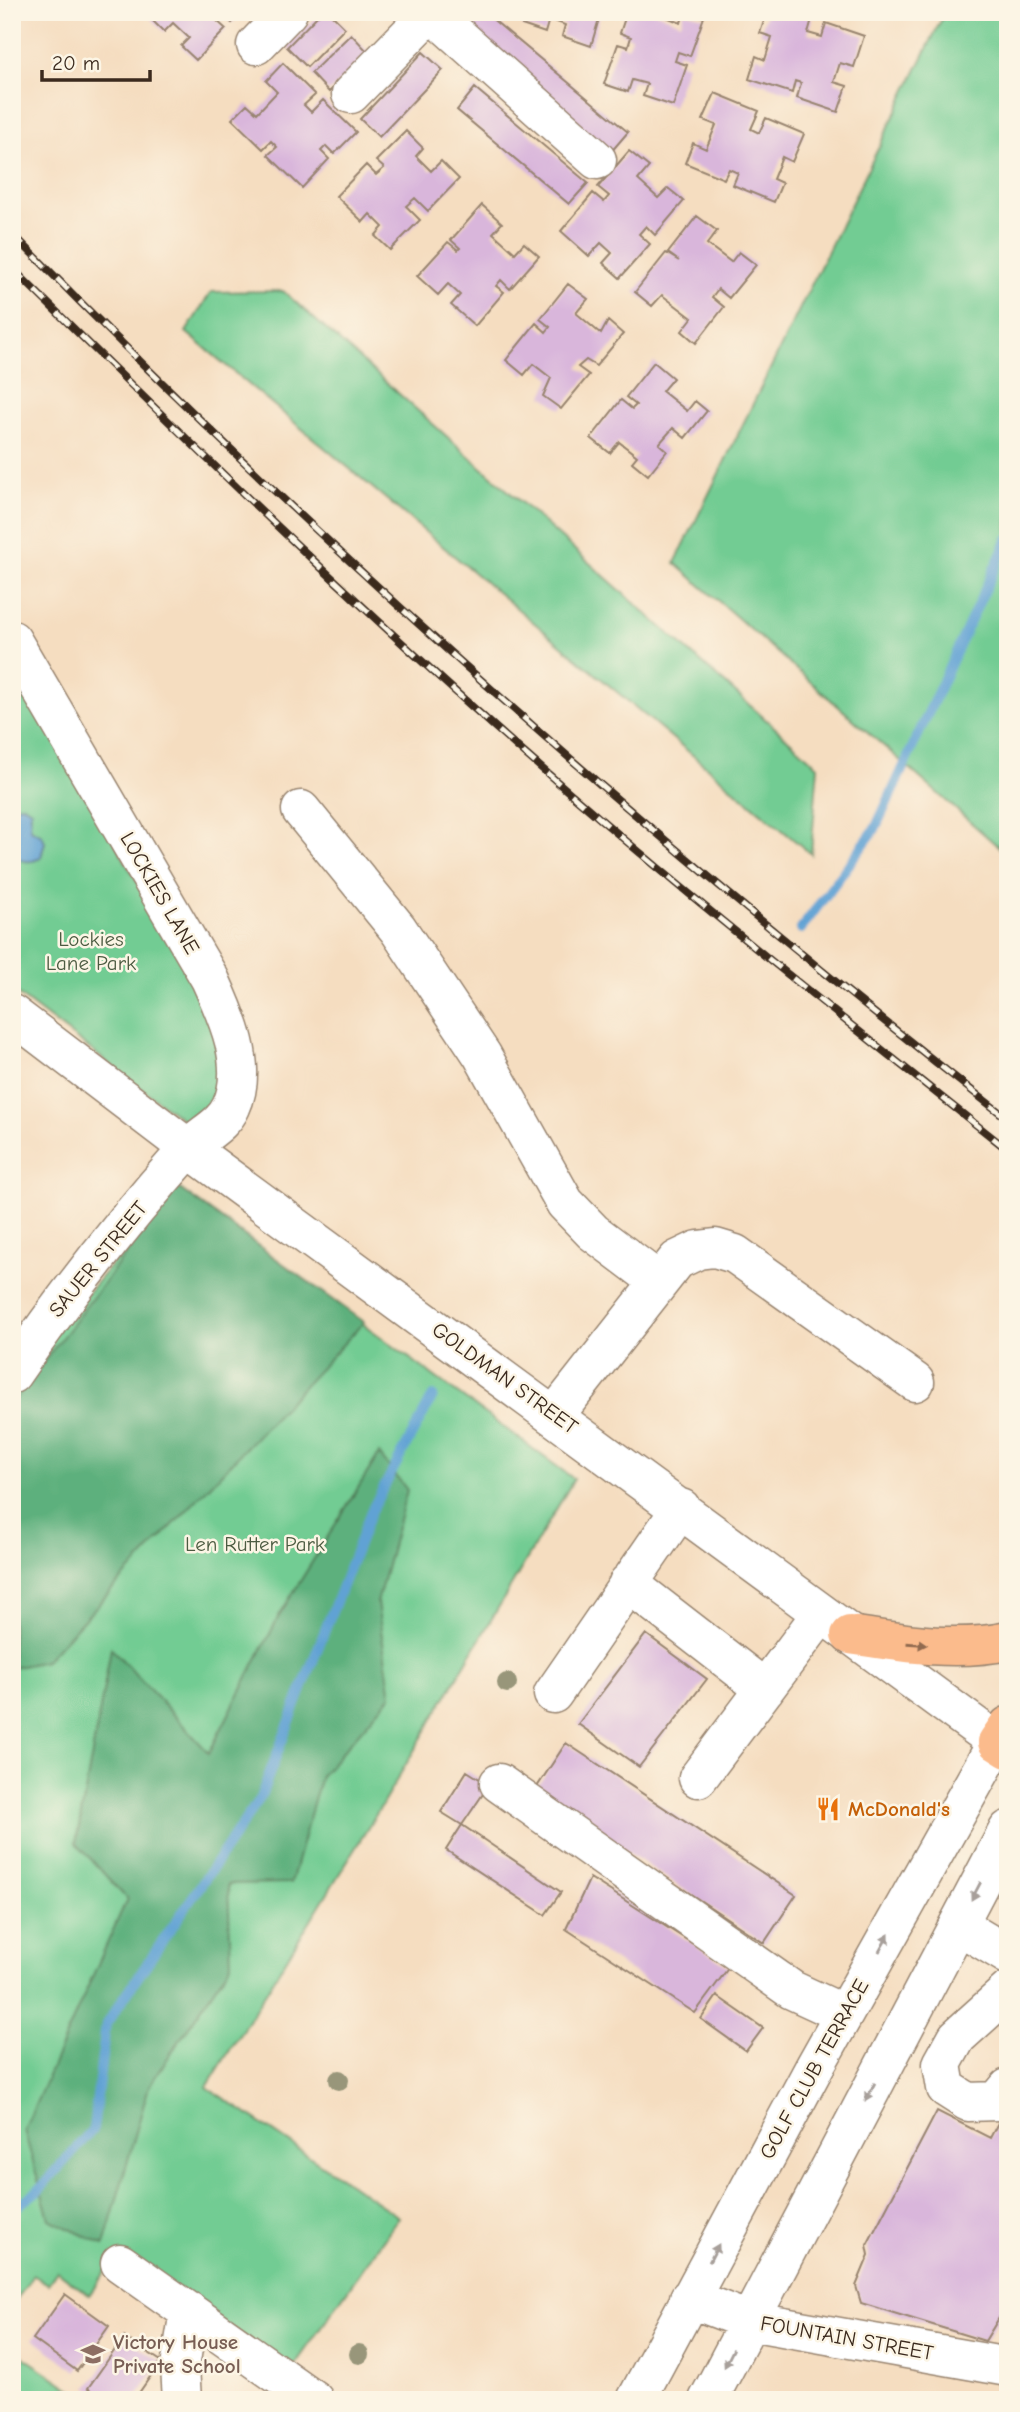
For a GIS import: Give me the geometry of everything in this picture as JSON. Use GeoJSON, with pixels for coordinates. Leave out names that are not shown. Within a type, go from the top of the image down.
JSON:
{"type":"FeatureCollection","features":[{"type":"Feature","properties":{"kind":"main road"},"geometry":{"type":"LineString","coordinates":[[836,1624],[917,1645],[972,1646],[1008,1642]]}},
{"type":"Feature","properties":{"kind":"street"},"geometry":{"type":"LineString","coordinates":[[256,45],[288,12]]}},
{"type":"Feature","properties":{"kind":"street"},"geometry":{"type":"LineString","coordinates":[[351,94],[431,12],[597,160]]}},
{"type":"Feature","properties":{"kind":"street","name":"LOCKIES LANE"},"geometry":{"type":"LineString","coordinates":[[12,640],[210,979],[228,1019],[237,1070],[231,1108],[220,1123],[188,1148]]}},
{"type":"Feature","properties":{"kind":"street"},"geometry":{"type":"LineString","coordinates":[[302,810],[398,929],[482,1055],[565,1203],[593,1232],[658,1281]]}},
{"type":"Feature","properties":{"kind":"street","name":"GOLDMAN STREET"},"geometry":{"type":"LineString","coordinates":[[12,1014],[188,1148],[836,1624],[1004,1739]]}},
{"type":"Feature","properties":{"kind":"street","name":"SAUER STREET"},"geometry":{"type":"LineString","coordinates":[[12,1374],[46,1325],[188,1148]]}},
{"type":"Feature","properties":{"kind":"street"},"geometry":{"type":"LineString","coordinates":[[555,1415],[677,1260],[698,1250],[715,1248],[735,1254],[915,1382]]}},
{"type":"Feature","properties":{"kind":"street"},"geometry":{"type":"LineString","coordinates":[[553,1693],[681,1508]]}},
{"type":"Feature","properties":{"kind":"street"},"geometry":{"type":"LineString","coordinates":[[628,1583],[765,1689]]}},
{"type":"Feature","properties":{"kind":"street"},"geometry":{"type":"LineString","coordinates":[[698,1778],[765,1689],[836,1624]]}},
{"type":"Feature","properties":{"kind":"street","name":"GOLF CLUB TERRACE"},"geometry":{"type":"LineString","coordinates":[[636,2400],[844,2014],[1004,1739]]}},
{"type":"Feature","properties":{"kind":"street"},"geometry":{"type":"LineString","coordinates":[[499,1783],[792,1990],[844,2014]]}},
{"type":"Feature","properties":{"kind":"street"},"geometry":{"type":"LineString","coordinates":[[708,2400],[1008,1830]]}},
{"type":"Feature","properties":{"kind":"street"},"geometry":{"type":"LineString","coordinates":[[958,1925],[1008,1955]]}},
{"type":"Feature","properties":{"kind":"street"},"geometry":{"type":"LineString","coordinates":[[1008,1991],[957,2037],[942,2064],[946,2088],[968,2102],[998,2101],[1008,2088]]}},
{"type":"Feature","properties":{"kind":"street"},"geometry":{"type":"LineString","coordinates":[[120,2263],[314,2400]]}},
{"type":"Feature","properties":{"kind":"street","name":"FOUNTAIN STREET"},"geometry":{"type":"LineString","coordinates":[[689,2298],[748,2321],[1004,2358]]}},
{"type":"Feature","properties":{"kind":"street"},"geometry":{"type":"LineString","coordinates":[[182,2400],[180,2367],[189,2311]]}},
{"type":"Feature","properties":{"kind":"green space"},"geometry":{"type":"Polygon","coordinates":[[[945,12],[1008,12],[1008,855],[675,563],[945,12]]]}},
{"type":"Feature","properties":{"kind":"green space"},"geometry":{"type":"Polygon","coordinates":[[[283,291],[818,766],[811,854],[186,332],[211,292],[283,291]]]}},
{"type":"Feature","properties":{"kind":"green space","name":"Lockies Lane Park"},"geometry":{"type":"Polygon","coordinates":[[[12,664],[215,1017],[224,1091],[194,1128],[12,990],[12,664]]]}},
{"type":"Feature","properties":{"kind":"green space","name":"Len Rutter Park"},"geometry":{"type":"Polygon","coordinates":[[[177,1187],[574,1479],[382,1805],[207,2087],[399,2217],[292,2369],[109,2267],[89,2295],[57,2271],[48,2284],[33,2275],[12,2307],[12,1394],[53,1334],[177,1187]]]}},
{"type":"Feature","properties":{"kind":"green space"},"geometry":{"type":"Polygon","coordinates":[[[177,1187],[364,1322],[45,1661],[12,1668],[12,1403],[177,1187]]]}},
{"type":"Feature","properties":{"kind":"green space"},"geometry":{"type":"Polygon","coordinates":[[[379,1454],[407,1490],[377,1603],[391,1696],[321,1776],[291,1883],[228,1884],[231,1964],[149,2086],[104,2245],[49,2219],[24,2130],[127,1899],[76,1843],[111,1648],[209,1753],[280,1614],[379,1454]]]}},
{"type":"Feature","properties":{"kind":"green space"},"geometry":{"type":"Polygon","coordinates":[[[16,2352],[88,2400],[12,2400],[12,2358],[16,2352]]]}},
{"type":"Feature","properties":{"kind":"water"},"geometry":{"type":"Polygon","coordinates":[[[23,805],[31,810],[30,829],[42,835],[45,842],[41,857],[30,861],[23,861],[12,855],[12,806],[23,805]]]}},
{"type":"Feature","properties":{"kind":"building"},"geometry":{"type":"Polygon","coordinates":[[[144,12],[242,12],[232,23],[221,13],[215,19],[226,29],[196,60],[181,46],[189,38],[173,23],[164,32],[144,12]]]}},
{"type":"Feature","properties":{"kind":"building"},"geometry":{"type":"Polygon","coordinates":[[[321,12],[329,12],[345,28],[307,67],[287,47],[321,12]]]}},
{"type":"Feature","properties":{"kind":"building"},"geometry":{"type":"Polygon","coordinates":[[[470,12],[484,12],[628,132],[610,153],[457,26],[470,12]]]}},
{"type":"Feature","properties":{"kind":"building"},"geometry":{"type":"Polygon","coordinates":[[[526,12],[601,12],[591,46],[562,36],[565,25],[549,19],[545,33],[522,25],[526,12]]]}},
{"type":"Feature","properties":{"kind":"building"},"geometry":{"type":"Polygon","coordinates":[[[627,12],[654,12],[681,23],[684,12],[704,17],[690,56],[678,52],[675,61],[687,65],[673,106],[643,96],[647,84],[632,80],[628,92],[604,84],[618,44],[628,47],[631,37],[620,33],[627,12]]]}},
{"type":"Feature","properties":{"kind":"building"},"geometry":{"type":"Polygon","coordinates":[[[767,12],[791,12],[812,19],[808,33],[822,37],[826,23],[864,36],[854,67],[840,63],[834,82],[847,86],[838,112],[797,98],[801,83],[795,81],[792,93],[749,79],[756,56],[765,60],[772,37],[760,33],[767,12]]]}},
{"type":"Feature","properties":{"kind":"building"},"geometry":{"type":"Polygon","coordinates":[[[351,34],[369,53],[329,92],[311,73],[351,34]]]}},
{"type":"Feature","properties":{"kind":"building"},"geometry":{"type":"Polygon","coordinates":[[[423,52],[443,70],[379,137],[360,119],[423,52]]]}},
{"type":"Feature","properties":{"kind":"building"},"geometry":{"type":"Polygon","coordinates":[[[283,63],[315,95],[304,105],[311,112],[323,100],[356,132],[334,154],[326,146],[321,151],[329,159],[302,188],[268,155],[277,147],[271,141],[263,149],[232,119],[247,104],[257,113],[277,92],[266,81],[283,63]]]}},
{"type":"Feature","properties":{"kind":"building"},"geometry":{"type":"Polygon","coordinates":[[[475,88],[588,183],[569,204],[457,110],[475,88]]]}},
{"type":"Feature","properties":{"kind":"building"},"geometry":{"type":"Polygon","coordinates":[[[715,93],[759,111],[751,129],[759,133],[766,118],[804,134],[792,162],[782,157],[773,179],[782,183],[774,202],[733,185],[738,173],[729,169],[724,179],[685,163],[693,143],[706,149],[716,125],[703,120],[715,93]]]}},
{"type":"Feature","properties":{"kind":"building"},"geometry":{"type":"Polygon","coordinates":[[[406,131],[423,148],[416,156],[431,171],[441,161],[459,179],[428,211],[415,198],[406,206],[420,220],[390,250],[375,236],[383,227],[370,214],[363,222],[336,196],[366,165],[376,175],[384,168],[376,161],[406,131]]]}},
{"type":"Feature","properties":{"kind":"building"},"geometry":{"type":"Polygon","coordinates":[[[629,151],[649,167],[638,180],[658,198],[668,188],[684,201],[655,235],[646,226],[639,234],[650,244],[620,278],[603,263],[612,253],[601,243],[589,256],[561,231],[593,193],[604,202],[609,196],[598,187],[629,151]]]}},
{"type":"Feature","properties":{"kind":"building"},"geometry":{"type":"Polygon","coordinates":[[[482,205],[502,223],[493,233],[515,253],[524,243],[539,256],[510,289],[501,280],[496,286],[504,292],[475,326],[451,305],[460,295],[448,284],[438,295],[417,276],[448,242],[458,250],[460,248],[451,240],[482,205]]]}},
{"type":"Feature","properties":{"kind":"building"},"geometry":{"type":"Polygon","coordinates":[[[697,216],[717,231],[707,244],[731,262],[739,252],[756,265],[729,298],[718,289],[712,297],[724,307],[696,343],[682,331],[692,318],[662,295],[652,306],[635,292],[666,253],[679,261],[668,253],[697,216]]]}},
{"type":"Feature","properties":{"kind":"building"},"geometry":{"type":"Polygon","coordinates":[[[568,284],[588,299],[576,313],[601,334],[608,321],[623,334],[596,366],[586,360],[578,367],[589,375],[561,409],[543,396],[551,378],[533,364],[524,375],[506,360],[536,323],[546,332],[550,327],[540,319],[568,284]]]}},
{"type":"Feature","properties":{"kind":"building"},"geometry":{"type":"Polygon","coordinates":[[[654,362],[673,378],[662,391],[687,411],[695,401],[707,411],[685,438],[673,428],[659,444],[667,451],[648,475],[632,462],[637,456],[619,442],[610,453],[591,438],[621,400],[632,409],[636,405],[626,397],[654,362]]]}},
{"type":"Feature","properties":{"kind":"building"},"geometry":{"type":"Polygon","coordinates":[[[646,1634],[707,1679],[639,1767],[578,1724],[646,1634]]]}},
{"type":"Feature","properties":{"kind":"building"},"geometry":{"type":"Polygon","coordinates":[[[566,1743],[796,1895],[764,1943],[535,1790],[566,1743]]]}},
{"type":"Feature","properties":{"kind":"building"},"geometry":{"type":"Polygon","coordinates":[[[467,1771],[489,1785],[462,1825],[441,1812],[467,1771]]]}},
{"type":"Feature","properties":{"kind":"building"},"geometry":{"type":"Polygon","coordinates":[[[462,1825],[561,1892],[545,1915],[446,1850],[462,1825]]]}},
{"type":"Feature","properties":{"kind":"building"},"geometry":{"type":"Polygon","coordinates":[[[590,1878],[729,1967],[695,2013],[566,1929],[590,1878]]]}},
{"type":"Feature","properties":{"kind":"building"},"geometry":{"type":"Polygon","coordinates":[[[717,1996],[763,2028],[746,2051],[701,2019],[717,1996]]]}},
{"type":"Feature","properties":{"kind":"building"},"geometry":{"type":"Polygon","coordinates":[[[1008,2104],[1008,2303],[985,2341],[861,2303],[856,2286],[869,2255],[867,2245],[937,2111],[990,2138],[1008,2104]]]}},
{"type":"Feature","properties":{"kind":"building"},"geometry":{"type":"Polygon","coordinates":[[[65,2294],[109,2326],[77,2371],[33,2339],[65,2294]]]}},
{"type":"Feature","properties":{"kind":"building"},"geometry":{"type":"Polygon","coordinates":[[[124,2337],[161,2361],[134,2400],[105,2400],[88,2388],[124,2337]]]}},
{"type":"Feature","properties":{"kind":"waterway"},"geometry":{"type":"LineString","coordinates":[[801,929],[875,829],[1008,539]]}},
{"type":"Feature","properties":{"kind":"waterway"},"geometry":{"type":"LineString","coordinates":[[12,2210],[40,2189],[93,2129],[106,2024],[260,1798],[371,1511],[433,1396]]}},
{"type":"Feature","properties":{"kind":"railway"},"geometry":{"type":"LineString","coordinates":[[12,233],[249,467],[495,692],[748,910],[1008,1119]]}},
{"type":"Feature","properties":{"kind":"railway"},"geometry":{"type":"LineString","coordinates":[[12,268],[300,548],[522,751],[699,902],[1008,1150]]}},
{"type":"Feature","properties":{"kind":"place","name":"McDonald's"},"geometry":{"type":"Point","coordinates":[828,1809]}},
{"type":"Feature","properties":{"kind":"place","name":"Victory House Private School"},"geometry":{"type":"Point","coordinates":[93,2354]}}]}
